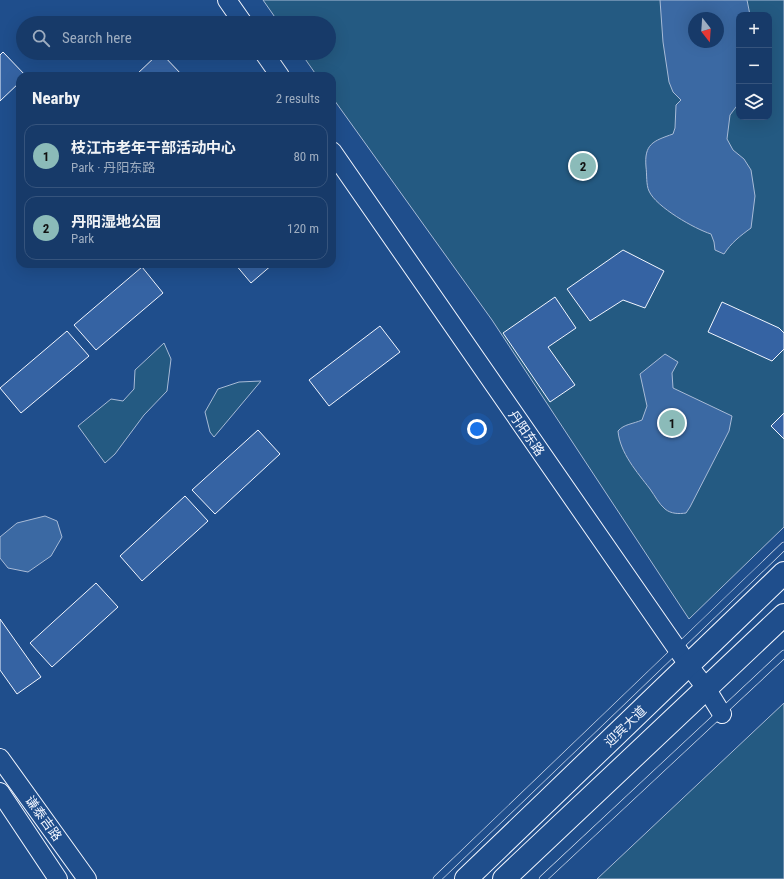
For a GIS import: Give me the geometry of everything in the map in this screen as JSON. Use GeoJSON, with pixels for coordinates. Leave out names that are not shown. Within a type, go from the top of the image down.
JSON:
{"type":"FeatureCollection","features":[{"type":"Feature","properties":{"kind":"main road","name":"迎宾大道"},"geometry":{"type":"LineString","coordinates":[[466,879],[683,657],[784,573]]}},
{"type":"Feature","properties":{"kind":"main road"},"geometry":{"type":"LineString","coordinates":[[504,879],[784,614]]}},
{"type":"Feature","properties":{"kind":"street"},"geometry":{"type":"LineString","coordinates":[[227,0],[238,16]]}},
{"type":"Feature","properties":{"kind":"street"},"geometry":{"type":"LineString","coordinates":[[269,60],[277,72]]}},
{"type":"Feature","properties":{"kind":"street","name":"丹阳东路"},"geometry":{"type":"LineString","coordinates":[[336,157],[706,688],[722,714]]}},
{"type":"Feature","properties":{"kind":"street","name":"谦泰吉路"},"geometry":{"type":"LineString","coordinates":[[0,758],[87,879]]}},
{"type":"Feature","properties":{"kind":"street","name":"谦泰吉路"},"geometry":{"type":"LineString","coordinates":[[0,792],[58,879]]}},
{"type":"Feature","properties":{"kind":"lane"},"geometry":{"type":"LineString","coordinates":[[437,879],[683,657],[784,546]]}},
{"type":"Feature","properties":{"kind":"lane"},"geometry":{"type":"LineString","coordinates":[[543,879],[722,714],[784,654]]}},
{"type":"Feature","properties":{"kind":"shaded area"},"geometry":{"type":"Polygon","coordinates":[[[263,0],[784,0],[784,527],[689,619],[492,320],[336,103],[336,72],[314,72],[306,60],[336,60],[336,16],[274,16],[263,0]]]}},
{"type":"Feature","properties":{"kind":"shaded area"},"geometry":{"type":"Polygon","coordinates":[[[660,0],[747,0],[749,12],[736,12],[736,107],[730,115],[727,139],[733,150],[744,159],[751,170],[755,196],[751,228],[736,240],[724,254],[715,250],[711,234],[686,222],[667,210],[659,204],[648,189],[646,159],[648,148],[655,141],[673,134],[675,128],[676,105],[681,100],[673,92],[669,82],[663,42],[660,0]]]}},
{"type":"Feature","properties":{"kind":"shaded area"},"geometry":{"type":"Polygon","coordinates":[[[164,343],[171,359],[167,391],[144,415],[115,454],[105,463],[78,426],[111,399],[123,401],[134,389],[135,370],[164,343]]]}},
{"type":"Feature","properties":{"kind":"shaded area"},"geometry":{"type":"Polygon","coordinates":[[[665,354],[678,362],[672,373],[673,388],[732,416],[729,431],[686,513],[672,513],[661,505],[626,455],[619,439],[618,431],[626,425],[642,420],[647,406],[640,374],[665,354]]]}},
{"type":"Feature","properties":{"kind":"shaded area"},"geometry":{"type":"Polygon","coordinates":[[[261,381],[214,437],[210,432],[205,412],[218,389],[239,382],[261,381]]]}},
{"type":"Feature","properties":{"kind":"shaded area"},"geometry":{"type":"Polygon","coordinates":[[[45,516],[57,521],[62,537],[51,556],[28,572],[8,568],[0,558],[0,537],[17,523],[45,516]]]}},
{"type":"Feature","properties":{"kind":"shaded area"},"geometry":{"type":"Polygon","coordinates":[[[784,703],[784,879],[597,879],[784,703]]]}},
{"type":"Feature","properties":{"kind":"building"},"geometry":{"type":"Polygon","coordinates":[[[3,52],[22,72],[16,72],[16,86],[0,101],[0,55],[3,52]]]}},
{"type":"Feature","properties":{"kind":"building"},"geometry":{"type":"Polygon","coordinates":[[[152,60],[168,60],[179,72],[139,72],[152,60]]]}},
{"type":"Feature","properties":{"kind":"building"},"geometry":{"type":"Polygon","coordinates":[[[623,250],[664,271],[645,308],[623,300],[590,321],[567,289],[623,250]]]}},
{"type":"Feature","properties":{"kind":"building"},"geometry":{"type":"Polygon","coordinates":[[[141,268],[143,268],[163,293],[96,350],[74,325],[141,268]]]}},
{"type":"Feature","properties":{"kind":"building"},"geometry":{"type":"Polygon","coordinates":[[[238,268],[268,268],[251,283],[238,268]]]}},
{"type":"Feature","properties":{"kind":"building"},"geometry":{"type":"Polygon","coordinates":[[[555,297],[576,328],[548,347],[575,385],[550,402],[503,333],[555,297]]]}},
{"type":"Feature","properties":{"kind":"building"},"geometry":{"type":"Polygon","coordinates":[[[722,302],[779,328],[784,333],[784,349],[772,361],[708,332],[722,302]]]}},
{"type":"Feature","properties":{"kind":"building"},"geometry":{"type":"Polygon","coordinates":[[[380,326],[400,352],[329,406],[309,380],[380,326]]]}},
{"type":"Feature","properties":{"kind":"building"},"geometry":{"type":"Polygon","coordinates":[[[67,331],[89,356],[21,413],[0,388],[67,331]]]}},
{"type":"Feature","properties":{"kind":"building"},"geometry":{"type":"Polygon","coordinates":[[[784,413],[784,439],[771,426],[784,413]]]}},
{"type":"Feature","properties":{"kind":"building"},"geometry":{"type":"Polygon","coordinates":[[[258,430],[280,454],[215,514],[192,490],[258,430]]]}},
{"type":"Feature","properties":{"kind":"building"},"geometry":{"type":"Polygon","coordinates":[[[185,496],[208,521],[142,581],[120,556],[185,496]]]}},
{"type":"Feature","properties":{"kind":"building"},"geometry":{"type":"Polygon","coordinates":[[[96,583],[118,607],[52,667],[30,643],[96,583]]]}},
{"type":"Feature","properties":{"kind":"building"},"geometry":{"type":"Polygon","coordinates":[[[0,619],[41,677],[17,694],[0,670],[0,619]]]}},
{"type":"Feature","properties":{"kind":"place","name":"丹阳湿地公园"},"geometry":{"type":"Point","coordinates":[583,166]}},
{"type":"Feature","properties":{"kind":"place","name":"枝江市老年干部活动中心"},"geometry":{"type":"Point","coordinates":[672,423]}}]}
